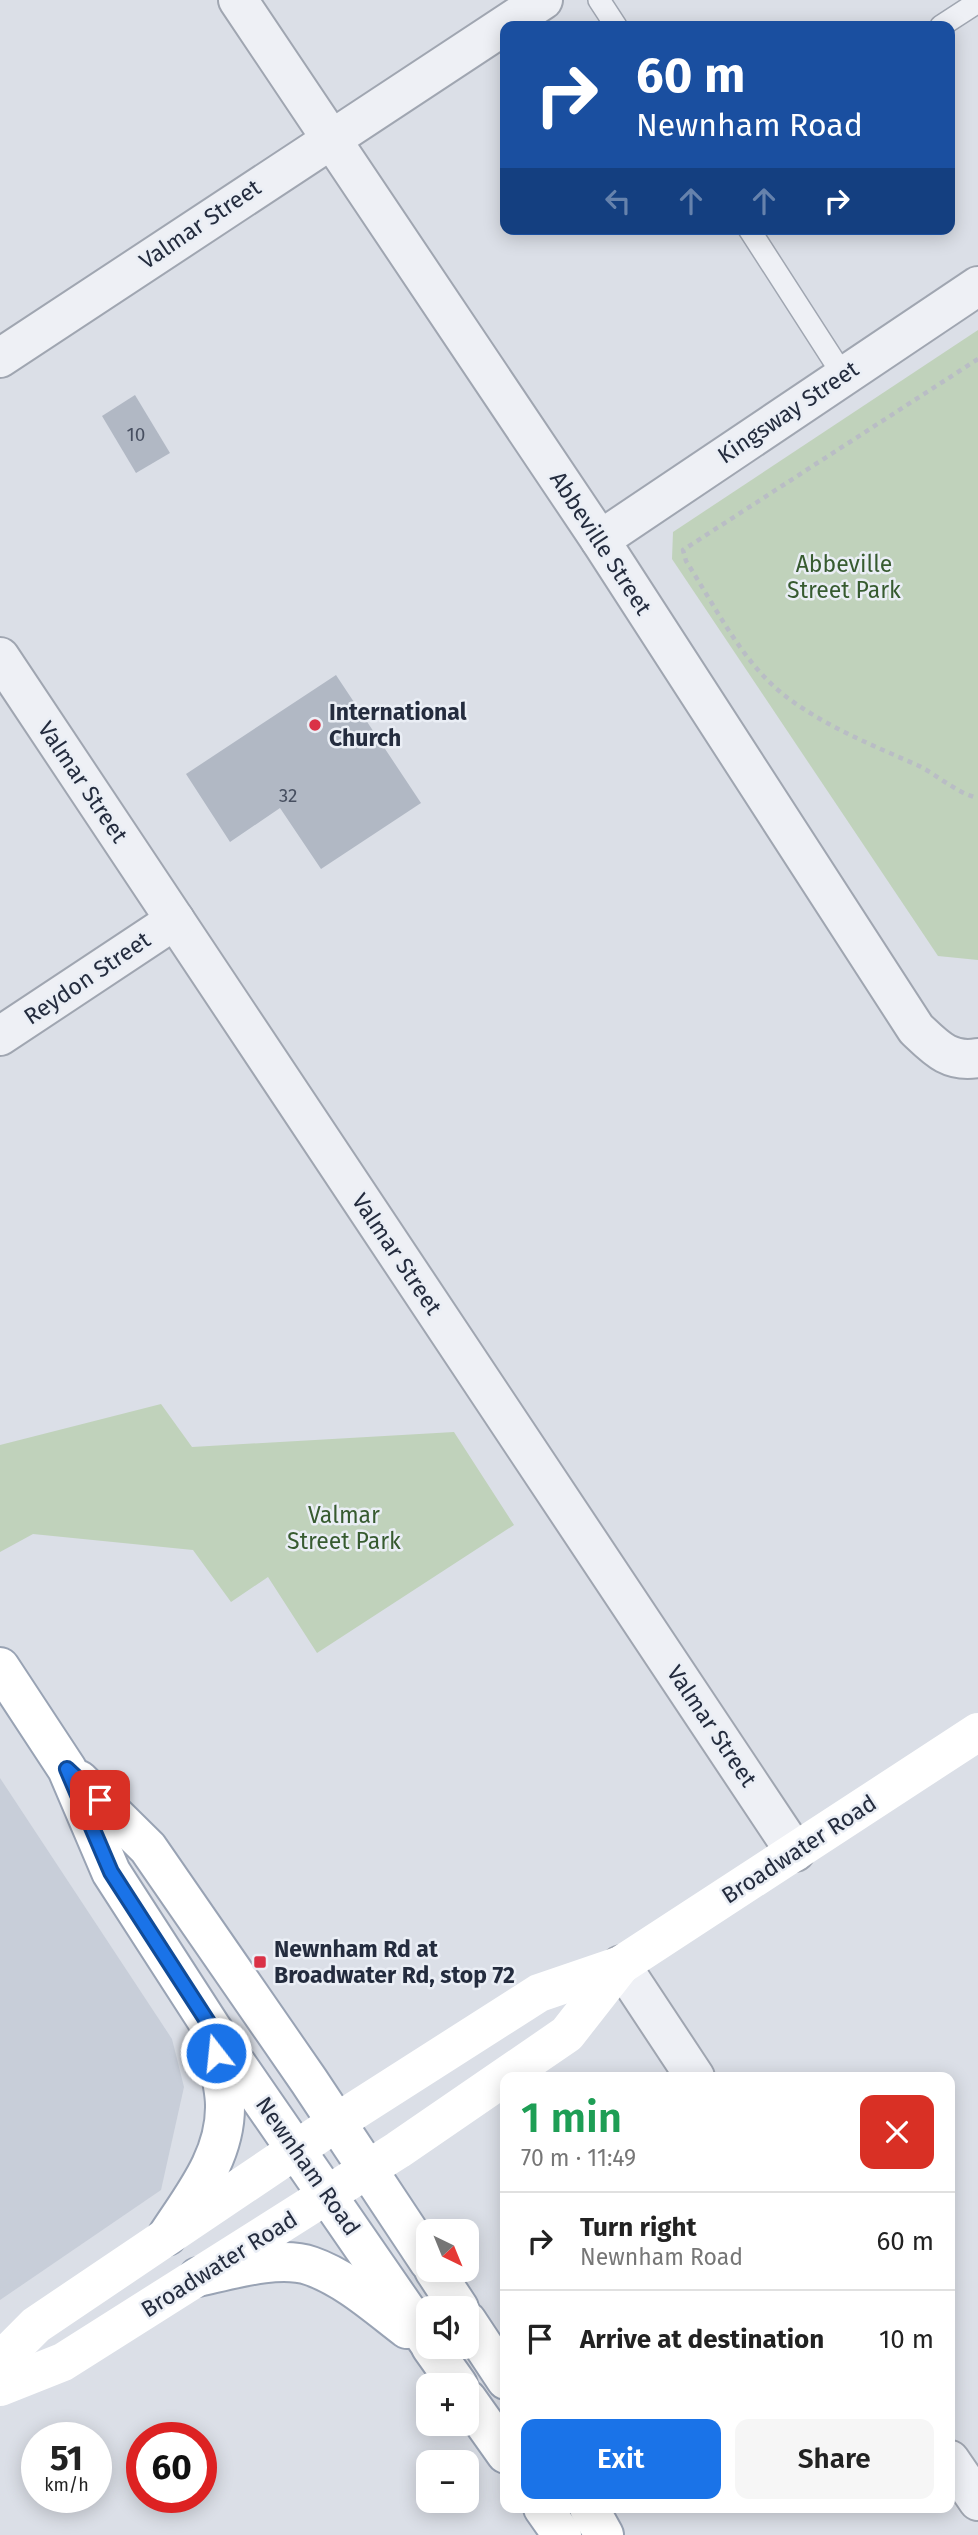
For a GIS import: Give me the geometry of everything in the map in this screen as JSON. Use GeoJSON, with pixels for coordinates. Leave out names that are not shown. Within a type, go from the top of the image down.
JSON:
{"type":"FeatureCollection","features":[{"type":"Feature","properties":{"kind":"main road","name":"Newnham Road"},"geometry":{"type":"LineString","coordinates":[[0,1667],[67,1769],[111,1872],[211,2027],[416,2325]]}},
{"type":"Feature","properties":{"kind":"main road","name":"Broadwater Road"},"geometry":{"type":"LineString","coordinates":[[0,2361],[36,2325],[337,2122],[539,1993],[621,1965],[978,1732]]}},
{"type":"Feature","properties":{"kind":"main road","name":"Newnham Road"},"geometry":{"type":"LineString","coordinates":[[67,1769],[148,1848],[337,2122],[416,2242]]}},
{"type":"Feature","properties":{"kind":"main road","name":"Broadwater Road"},"geometry":{"type":"LineString","coordinates":[[511,2072],[567,2034],[621,1965]]}},
{"type":"Feature","properties":{"kind":"main road"},"geometry":{"type":"LineString","coordinates":[[167,2236],[213,2164],[222,2129],[225,2105],[211,2027]]}},
{"type":"Feature","properties":{"kind":"main road","name":"Broadwater Road"},"geometry":{"type":"LineString","coordinates":[[0,2386],[63,2362],[328,2196],[500,2080]]}},
{"type":"Feature","properties":{"kind":"main road"},"geometry":{"type":"LineString","coordinates":[[198,2277],[267,2263],[310,2265],[353,2289],[416,2335]]}},
{"type":"Feature","properties":{"kind":"main road"},"geometry":{"type":"LineString","coordinates":[[479,2339],[500,2371]]}},
{"type":"Feature","properties":{"kind":"main road"},"geometry":{"type":"LineString","coordinates":[[479,2416],[500,2446]]}},
{"type":"Feature","properties":{"kind":"main road"},"geometry":{"type":"LineString","coordinates":[[547,2513],[562,2535]]}},
{"type":"Feature","properties":{"kind":"main road"},"geometry":{"type":"LineString","coordinates":[[592,2513],[604,2535]]}},
{"type":"Feature","properties":{"kind":"street","name":"Abbeville Street"},"geometry":{"type":"LineString","coordinates":[[238,0],[600,540],[916,1029],[942,1054],[962,1061],[978,1058]]}},
{"type":"Feature","properties":{"kind":"street","name":"Valmar Street"},"geometry":{"type":"LineString","coordinates":[[511,21],[543,0]]}},
{"type":"Feature","properties":{"kind":"street","name":"Valmar Street"},"geometry":{"type":"LineString","coordinates":[[0,358],[500,28]]}},
{"type":"Feature","properties":{"kind":"street","name":"Kingsway Street"},"geometry":{"type":"LineString","coordinates":[[600,540],[843,374],[978,286]]}},
{"type":"Feature","properties":{"kind":"street","name":"Valmar Street"},"geometry":{"type":"LineString","coordinates":[[0,657],[795,1852]]}},
{"type":"Feature","properties":{"kind":"street","name":"Reydon Street"},"geometry":{"type":"LineString","coordinates":[[0,1036],[175,920]]}},
{"type":"Feature","properties":{"kind":"street"},"geometry":{"type":"LineString","coordinates":[[621,1965],[692,2072]]}},
{"type":"Feature","properties":{"kind":"street"},"geometry":{"type":"LineString","coordinates":[[955,2467],[978,2501]]}},
{"type":"Feature","properties":{"kind":"lane"},"geometry":{"type":"LineString","coordinates":[[599,0],[613,21]]}},
{"type":"Feature","properties":{"kind":"lane"},"geometry":{"type":"LineString","coordinates":[[949,21],[978,2]]}},
{"type":"Feature","properties":{"kind":"lane"},"geometry":{"type":"LineString","coordinates":[[753,235],[843,374]]}},
{"type":"Feature","properties":{"kind":"path"},"geometry":{"type":"LineString","coordinates":[[978,359],[683,550],[686,561],[753,664],[783,694],[814,716],[863,742],[920,766],[967,795],[978,798]]}},
{"type":"Feature","properties":{"kind":"shaded area"},"geometry":{"type":"Polygon","coordinates":[[[0,1778],[172,2039],[184,2087],[161,2190],[0,2300],[0,1778]]]}},
{"type":"Feature","properties":{"kind":"green space","name":"Abbeville Street Park"},"geometry":{"type":"Polygon","coordinates":[[[978,330],[978,960],[938,956],[672,559],[673,532],[978,330]]]}},
{"type":"Feature","properties":{"kind":"green space","name":"Valmar Street Park"},"geometry":{"type":"Polygon","coordinates":[[[161,1404],[192,1447],[454,1432],[514,1525],[317,1653],[268,1577],[231,1602],[193,1550],[33,1534],[0,1552],[0,1445],[161,1404]]]}},
{"type":"Feature","properties":{"kind":"building"},"geometry":{"type":"Polygon","coordinates":[[[135,395],[170,453],[136,473],[102,416],[135,395]]]}},
{"type":"Feature","properties":{"kind":"building","name":"International Church"},"geometry":{"type":"Polygon","coordinates":[[[336,675],[421,803],[321,869],[280,808],[230,842],[186,774],[336,675]]]}},
{"type":"Feature","properties":{"kind":"place","name":"International Church"},"geometry":{"type":"Point","coordinates":[315,725]}},
{"type":"Feature","properties":{"kind":"place","name":"Newnham Rd at Broadwater Rd, stop 72"},"geometry":{"type":"Point","coordinates":[260,1962]}},
{"type":"Feature","properties":{"kind":"route"},"geometry":{"type":"LineString","coordinates":[[100,1800],[67,1769],[111,1872],[211,2027],[216,2053]]}}]}
